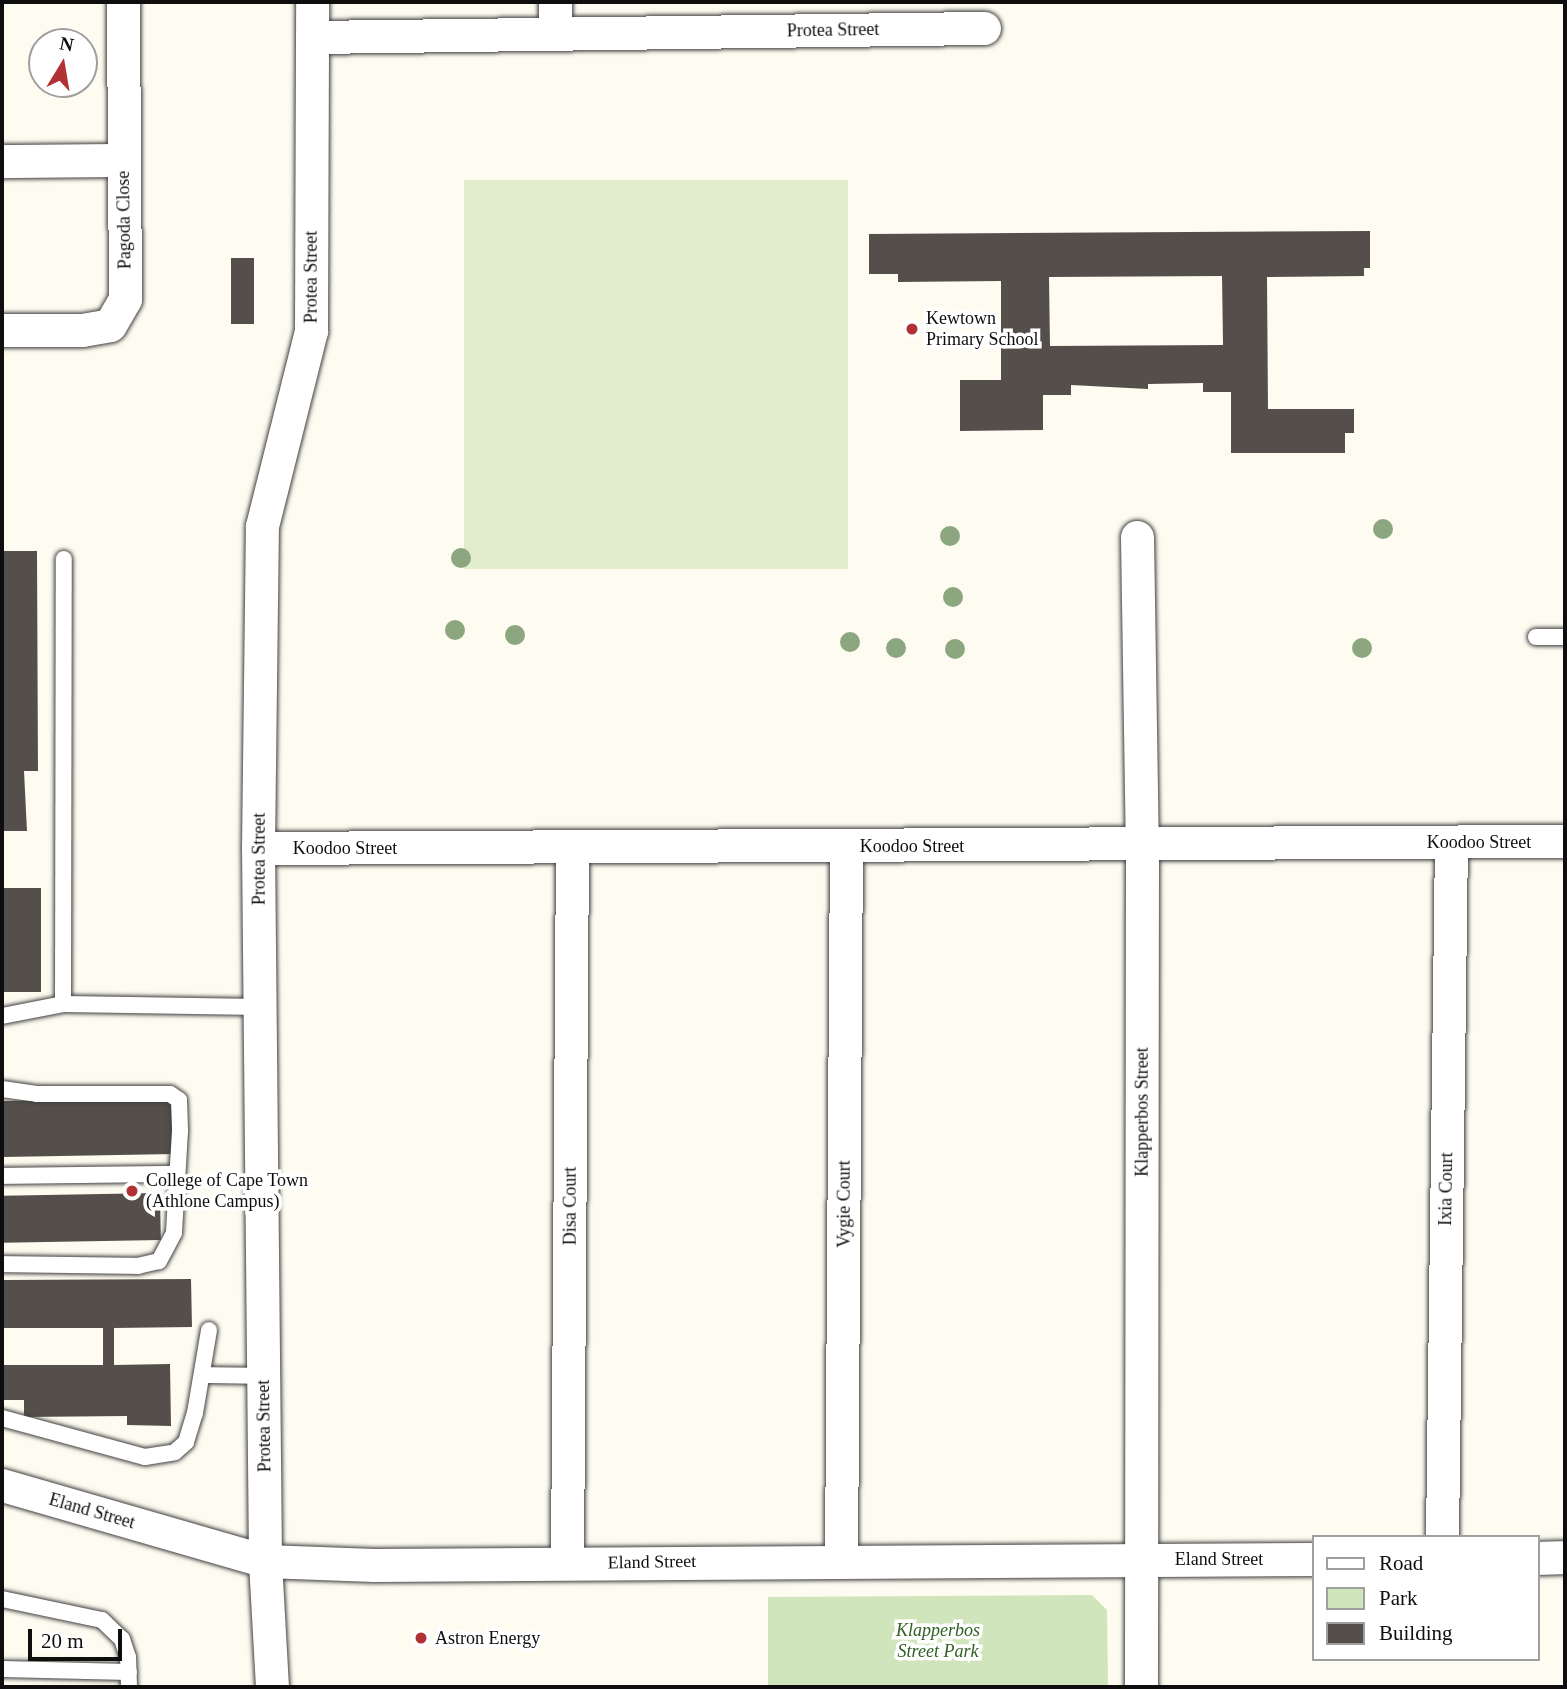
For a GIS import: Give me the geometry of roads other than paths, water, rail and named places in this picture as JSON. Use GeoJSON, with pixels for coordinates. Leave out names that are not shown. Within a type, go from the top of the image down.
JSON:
{"type":"FeatureCollection","features":[{"type":"Feature","properties":{"kind":"street","name":"Pagoda Close"},"geometry":{"type":"LineString","coordinates":[[2,330],[82,330],[110,325],[125,299],[123,2]]}},
{"type":"Feature","properties":{"kind":"street","name":"Protea Street"},"geometry":{"type":"LineString","coordinates":[[272,1687],[265,1561],[258,848],[262,526],[311,331],[312,2]]}},
{"type":"Feature","properties":{"kind":"street","name":"Protea Street"},"geometry":{"type":"LineString","coordinates":[[312,37],[555,18],[984,29]]}},
{"type":"Feature","properties":{"kind":"street"},"geometry":{"type":"LineString","coordinates":[[2,161],[124,160]]}},
{"type":"Feature","properties":{"kind":"street","name":"Klapperbos Street"},"geometry":{"type":"LineString","coordinates":[[1137,537],[1142,844],[1142,1687]]}},
{"type":"Feature","properties":{"kind":"street","name":"Koodoo Street"},"geometry":{"type":"LineString","coordinates":[[258,848],[1565,841]]}},
{"type":"Feature","properties":{"kind":"street","name":"Ixia Court"},"geometry":{"type":"LineString","coordinates":[[1442,1535],[1451,842]]}},
{"type":"Feature","properties":{"kind":"street","name":"Vygie Court"},"geometry":{"type":"LineString","coordinates":[[841,1561],[846,846]]}},
{"type":"Feature","properties":{"kind":"street","name":"Disa Court"},"geometry":{"type":"LineString","coordinates":[[567,1563],[572,848]]}},
{"type":"Feature","properties":{"kind":"street","name":"Eland Street"},"geometry":{"type":"LineString","coordinates":[[2,1485],[265,1561],[374,1566],[1312,1559]]}},
{"type":"Feature","properties":{"kind":"street"},"geometry":{"type":"LineString","coordinates":[[1539,1558],[1565,1557]]}},
{"type":"Feature","properties":{"kind":"lane"},"geometry":{"type":"LineString","coordinates":[[63,1004],[64,559]]}},
{"type":"Feature","properties":{"kind":"lane"},"geometry":{"type":"LineString","coordinates":[[1536,637],[1565,637]]}},
{"type":"Feature","properties":{"kind":"lane"},"geometry":{"type":"LineString","coordinates":[[2,1016],[63,1004],[260,1007]]}},
{"type":"Feature","properties":{"kind":"lane"},"geometry":{"type":"LineString","coordinates":[[2,1089],[37,1094],[174,1095],[180,1105],[174,1233],[159,1261],[138,1266],[2,1264]]}},
{"type":"Feature","properties":{"kind":"lane"},"geometry":{"type":"LineString","coordinates":[[2,1176],[177,1174]]}},
{"type":"Feature","properties":{"kind":"lane"},"geometry":{"type":"LineString","coordinates":[[2,1418],[145,1457],[163,1457],[186,1442],[202,1375],[209,1330]]}},
{"type":"Feature","properties":{"kind":"lane"},"geometry":{"type":"LineString","coordinates":[[202,1375],[263,1376]]}},
{"type":"Feature","properties":{"kind":"lane"},"geometry":{"type":"LineString","coordinates":[[2,1599],[102,1620],[122,1639],[129,1680],[2,1669]]}},
{"type":"Feature","properties":{"kind":"place","name":"Kewtown Primary School"},"geometry":{"type":"Point","coordinates":[912,329]}},
{"type":"Feature","properties":{"kind":"place","name":"College of Cape Town (Athlone Campus)"},"geometry":{"type":"Point","coordinates":[132,1191]}},
{"type":"Feature","properties":{"kind":"place","name":"Astron Energy"},"geometry":{"type":"Point","coordinates":[421,1638]}},
{"type":"Feature","properties":{"kind":"park label","name":"Klapperbos Street Park"},"geometry":{"type":"Point","coordinates":[938,1641]}}]}
